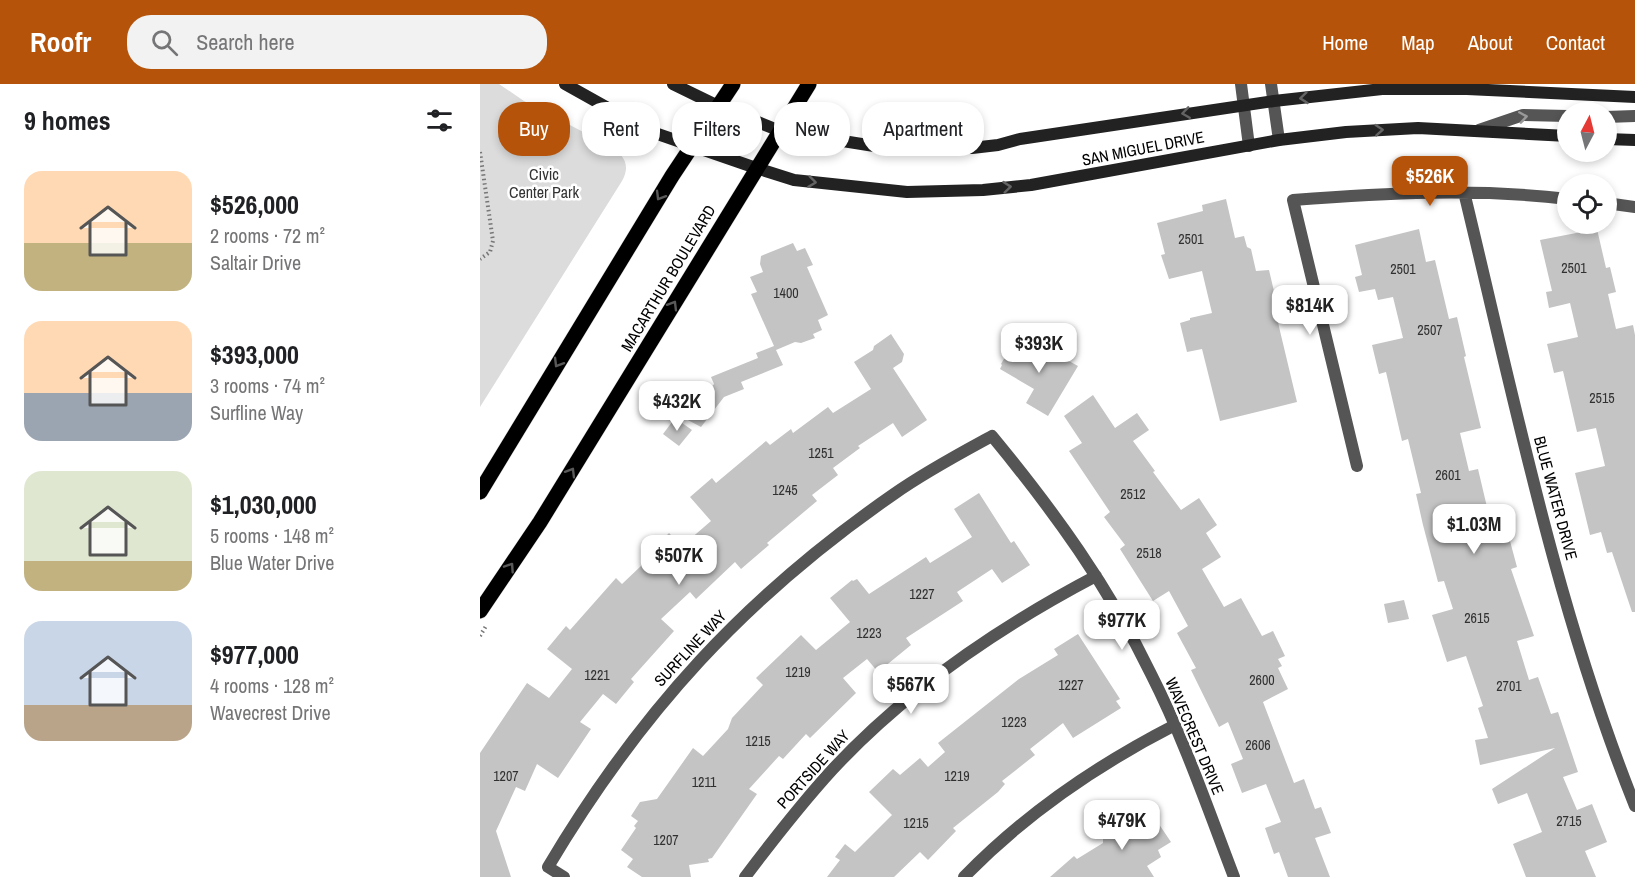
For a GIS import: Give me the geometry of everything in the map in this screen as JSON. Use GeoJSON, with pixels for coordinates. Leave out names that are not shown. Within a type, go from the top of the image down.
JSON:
{"type":"FeatureCollection","features":[{"type":"Feature","properties":{"kind":"main road","name":"SAN MIGUEL DRIVE"},"geometry":{"type":"LineString","coordinates":[[565,84],[642,127],[672,139]]}},
{"type":"Feature","properties":{"kind":"main road","name":"SAN MIGUEL DRIVE"},"geometry":{"type":"LineString","coordinates":[[673,84],[710,102]]}},
{"type":"Feature","properties":{"kind":"main road"},"geometry":{"type":"LineString","coordinates":[[721,102],[733,84]]}},
{"type":"Feature","properties":{"kind":"main road","name":"MACARTHUR BOULEVARD"},"geometry":{"type":"LineString","coordinates":[[798,102],[809,84]]}},
{"type":"Feature","properties":{"kind":"main road","name":"SAN MIGUEL DRIVE"},"geometry":{"type":"LineString","coordinates":[[850,142],[893,149],[972,148],[1096,126],[1274,101],[1382,89],[1467,89],[1635,97]]}},
{"type":"Feature","properties":{"kind":"main road","name":"SAN MIGUEL DRIVE"},"geometry":{"type":"LineString","coordinates":[[720,156],[794,180],[907,192],[983,190],[1031,185],[1279,140],[1346,132],[1418,128],[1557,135]]}},
{"type":"Feature","properties":{"kind":"main road"},"geometry":{"type":"LineString","coordinates":[[1617,139],[1635,140]]}},
{"type":"Feature","properties":{"kind":"main road","name":"MACARTHUR BOULEVARD"},"geometry":{"type":"LineString","coordinates":[[480,611],[540,522],[774,140]]}},
{"type":"Feature","properties":{"kind":"main road"},"geometry":{"type":"LineString","coordinates":[[480,492],[684,156]]}},
{"type":"Feature","properties":{"kind":"street"},"geometry":{"type":"LineString","coordinates":[[1241,84],[1249,146]]}},
{"type":"Feature","properties":{"kind":"street"},"geometry":{"type":"LineString","coordinates":[[1271,84],[1279,140]]}},
{"type":"Feature","properties":{"kind":"street"},"geometry":{"type":"LineString","coordinates":[[1479,130],[1523,115],[1557,116]]}},
{"type":"Feature","properties":{"kind":"street"},"geometry":{"type":"LineString","coordinates":[[1617,117],[1635,116]]}},
{"type":"Feature","properties":{"kind":"street"},"geometry":{"type":"LineString","coordinates":[[1357,466],[1293,200],[1378,193],[1464,192],[1557,198]]}},
{"type":"Feature","properties":{"kind":"street","name":"BLUE WATER DRIVE"},"geometry":{"type":"LineString","coordinates":[[1464,192],[1534,485],[1573,628],[1620,769],[1635,806]]}},
{"type":"Feature","properties":{"kind":"street"},"geometry":{"type":"LineString","coordinates":[[1617,205],[1635,207]]}},
{"type":"Feature","properties":{"kind":"street","name":"WAVECREST DRIVE"},"geometry":{"type":"LineString","coordinates":[[992,436],[1036,490],[1096,576],[1152,674],[1175,725],[1233,877]]}},
{"type":"Feature","properties":{"kind":"street","name":"SURFLINE WAY"},"geometry":{"type":"LineString","coordinates":[[564,877],[548,867],[584,809],[643,725],[735,624],[802,562],[847,527],[932,470],[992,436]]}},
{"type":"Feature","properties":{"kind":"street","name":"PORTSIDE WAY"},"geometry":{"type":"LineString","coordinates":[[745,877],[772,840],[833,769],[901,704],[1014,621],[1096,576]]}},
{"type":"Feature","properties":{"kind":"street"},"geometry":{"type":"LineString","coordinates":[[964,877],[1005,838],[1069,788],[1139,744],[1175,725]]}},
{"type":"Feature","properties":{"kind":"path"},"geometry":{"type":"LineString","coordinates":[[480,152],[492,236],[490,252],[480,259]]}},
{"type":"Feature","properties":{"kind":"green space","name":"Civic Center Park"},"geometry":{"type":"Polygon","coordinates":[[[480,84],[499,84],[526,102],[498,102],[498,156],[570,156],[570,125],[582,131],[582,156],[621,156],[625,161],[626,170],[622,181],[480,407],[480,84]]]}},
{"type":"Feature","properties":{"kind":"building"},"geometry":{"type":"Polygon","coordinates":[[[1226,199],[1235,238],[1244,236],[1247,247],[1251,249],[1256,271],[1269,270],[1277,304],[1274,304],[1297,402],[1220,421],[1202,349],[1187,352],[1180,323],[1212,313],[1202,271],[1169,279],[1161,255],[1165,254],[1157,223],[1203,211],[1202,205],[1226,199]]]}},
{"type":"Feature","properties":{"kind":"building"},"geometry":{"type":"Polygon","coordinates":[[[1419,229],[1426,262],[1435,260],[1449,319],[1457,317],[1481,428],[1460,433],[1469,471],[1478,469],[1487,507],[1500,504],[1517,567],[1511,569],[1534,636],[1517,641],[1529,680],[1538,677],[1551,714],[1558,712],[1578,772],[1563,777],[1577,810],[1592,804],[1607,842],[1585,851],[1596,877],[1526,877],[1513,844],[1542,832],[1527,793],[1498,804],[1492,789],[1555,748],[1480,765],[1475,740],[1488,738],[1478,708],[1483,706],[1466,656],[1447,662],[1432,615],[1453,609],[1444,581],[1438,582],[1416,494],[1421,493],[1408,439],[1402,441],[1386,372],[1379,374],[1372,345],[1403,338],[1393,297],[1378,300],[1375,289],[1359,292],[1355,277],[1362,275],[1355,245],[1419,229]]]}},
{"type":"Feature","properties":{"kind":"building"},"geometry":{"type":"Polygon","coordinates":[[[1571,234],[1598,234],[1606,268],[1610,267],[1616,292],[1608,294],[1616,329],[1633,325],[1635,335],[1635,612],[1632,612],[1612,552],[1607,553],[1601,532],[1590,535],[1575,473],[1605,466],[1596,428],[1577,432],[1563,371],[1554,373],[1547,344],[1578,337],[1570,303],[1549,308],[1546,292],[1552,291],[1540,240],[1571,234]]]}},
{"type":"Feature","properties":{"kind":"building"},"geometry":{"type":"Polygon","coordinates":[[[793,243],[797,251],[805,248],[813,265],[807,267],[828,315],[818,320],[822,330],[813,334],[815,338],[801,343],[795,342],[776,350],[783,365],[741,382],[744,389],[724,397],[701,427],[686,419],[714,384],[711,377],[758,358],[756,353],[774,346],[751,294],[757,292],[750,277],[763,272],[760,264],[761,256],[793,243]]]}},
{"type":"Feature","properties":{"kind":"building"},"geometry":{"type":"Polygon","coordinates":[[[891,334],[904,354],[902,362],[893,368],[927,420],[902,437],[893,423],[858,446],[860,448],[833,468],[838,475],[812,495],[817,501],[767,543],[769,545],[741,569],[735,562],[696,599],[690,592],[661,619],[674,631],[631,679],[634,682],[616,704],[603,694],[580,722],[591,729],[558,778],[537,764],[525,791],[516,787],[496,831],[511,877],[480,877],[480,753],[527,683],[549,698],[572,669],[547,649],[566,626],[570,630],[616,578],[622,584],[661,547],[658,544],[669,533],[682,546],[711,521],[690,497],[712,478],[716,483],[766,441],[770,445],[791,429],[793,433],[828,407],[833,413],[871,389],[854,362],[873,350],[874,346],[891,334]]]}},
{"type":"Feature","properties":{"kind":"building"},"geometry":{"type":"Polygon","coordinates":[[[1017,337],[1055,360],[1058,355],[1078,366],[1048,416],[1026,403],[1034,389],[1000,369],[1017,337]]]}},
{"type":"Feature","properties":{"kind":"building"},"geometry":{"type":"Polygon","coordinates":[[[1093,395],[1115,428],[1137,413],[1149,430],[1133,441],[1155,471],[1153,472],[1181,510],[1199,498],[1217,525],[1206,533],[1221,557],[1202,569],[1224,607],[1241,598],[1262,636],[1273,631],[1285,656],[1278,659],[1282,666],[1278,668],[1288,689],[1263,702],[1294,783],[1304,779],[1315,809],[1321,807],[1331,833],[1315,838],[1330,877],[1288,877],[1279,852],[1274,854],[1265,828],[1281,822],[1266,784],[1242,793],[1231,764],[1243,759],[1228,722],[1219,727],[1191,670],[1196,668],[1177,633],[1188,626],[1169,591],[1153,601],[1120,549],[1125,545],[1104,517],[1110,512],[1069,451],[1082,443],[1064,416],[1093,395]]]}},
{"type":"Feature","properties":{"kind":"building"},"geometry":{"type":"Polygon","coordinates":[[[675,418],[692,430],[679,446],[663,434],[675,418]]]}},
{"type":"Feature","properties":{"kind":"building"},"geometry":{"type":"Polygon","coordinates":[[[979,493],[1011,543],[1014,541],[1030,565],[1002,583],[992,569],[957,592],[963,601],[906,638],[911,645],[878,672],[867,659],[843,678],[856,693],[810,738],[806,734],[783,759],[779,756],[749,789],[757,794],[712,858],[708,859],[709,862],[689,865],[691,877],[642,877],[627,867],[633,859],[621,850],[636,828],[634,826],[638,821],[631,816],[640,802],[657,799],[693,748],[703,756],[728,729],[732,718],[763,685],[756,678],[801,635],[816,650],[850,622],[830,598],[852,580],[857,579],[869,594],[926,557],[930,563],[972,537],[954,509],[979,493]]]}},
{"type":"Feature","properties":{"kind":"building"},"geometry":{"type":"Polygon","coordinates":[[[1404,600],[1409,619],[1388,623],[1384,604],[1404,600]]]}},
{"type":"Feature","properties":{"kind":"building"},"geometry":{"type":"Polygon","coordinates":[[[1078,634],[1120,699],[1116,701],[1121,708],[1073,738],[1063,723],[1030,749],[1035,755],[1002,781],[1005,784],[998,792],[953,828],[956,831],[928,860],[920,852],[894,877],[827,877],[840,860],[835,857],[845,844],[855,852],[892,815],[869,792],[893,769],[900,775],[920,758],[928,767],[945,752],[938,743],[1019,679],[1058,655],[1054,649],[1078,634]]]}},
{"type":"Feature","properties":{"kind":"building"},"geometry":{"type":"Polygon","coordinates":[[[1146,805],[1171,842],[1158,850],[1161,857],[1147,866],[1154,877],[1050,877],[1074,856],[1077,859],[1103,843],[1103,836],[1146,805]]]}}]}
